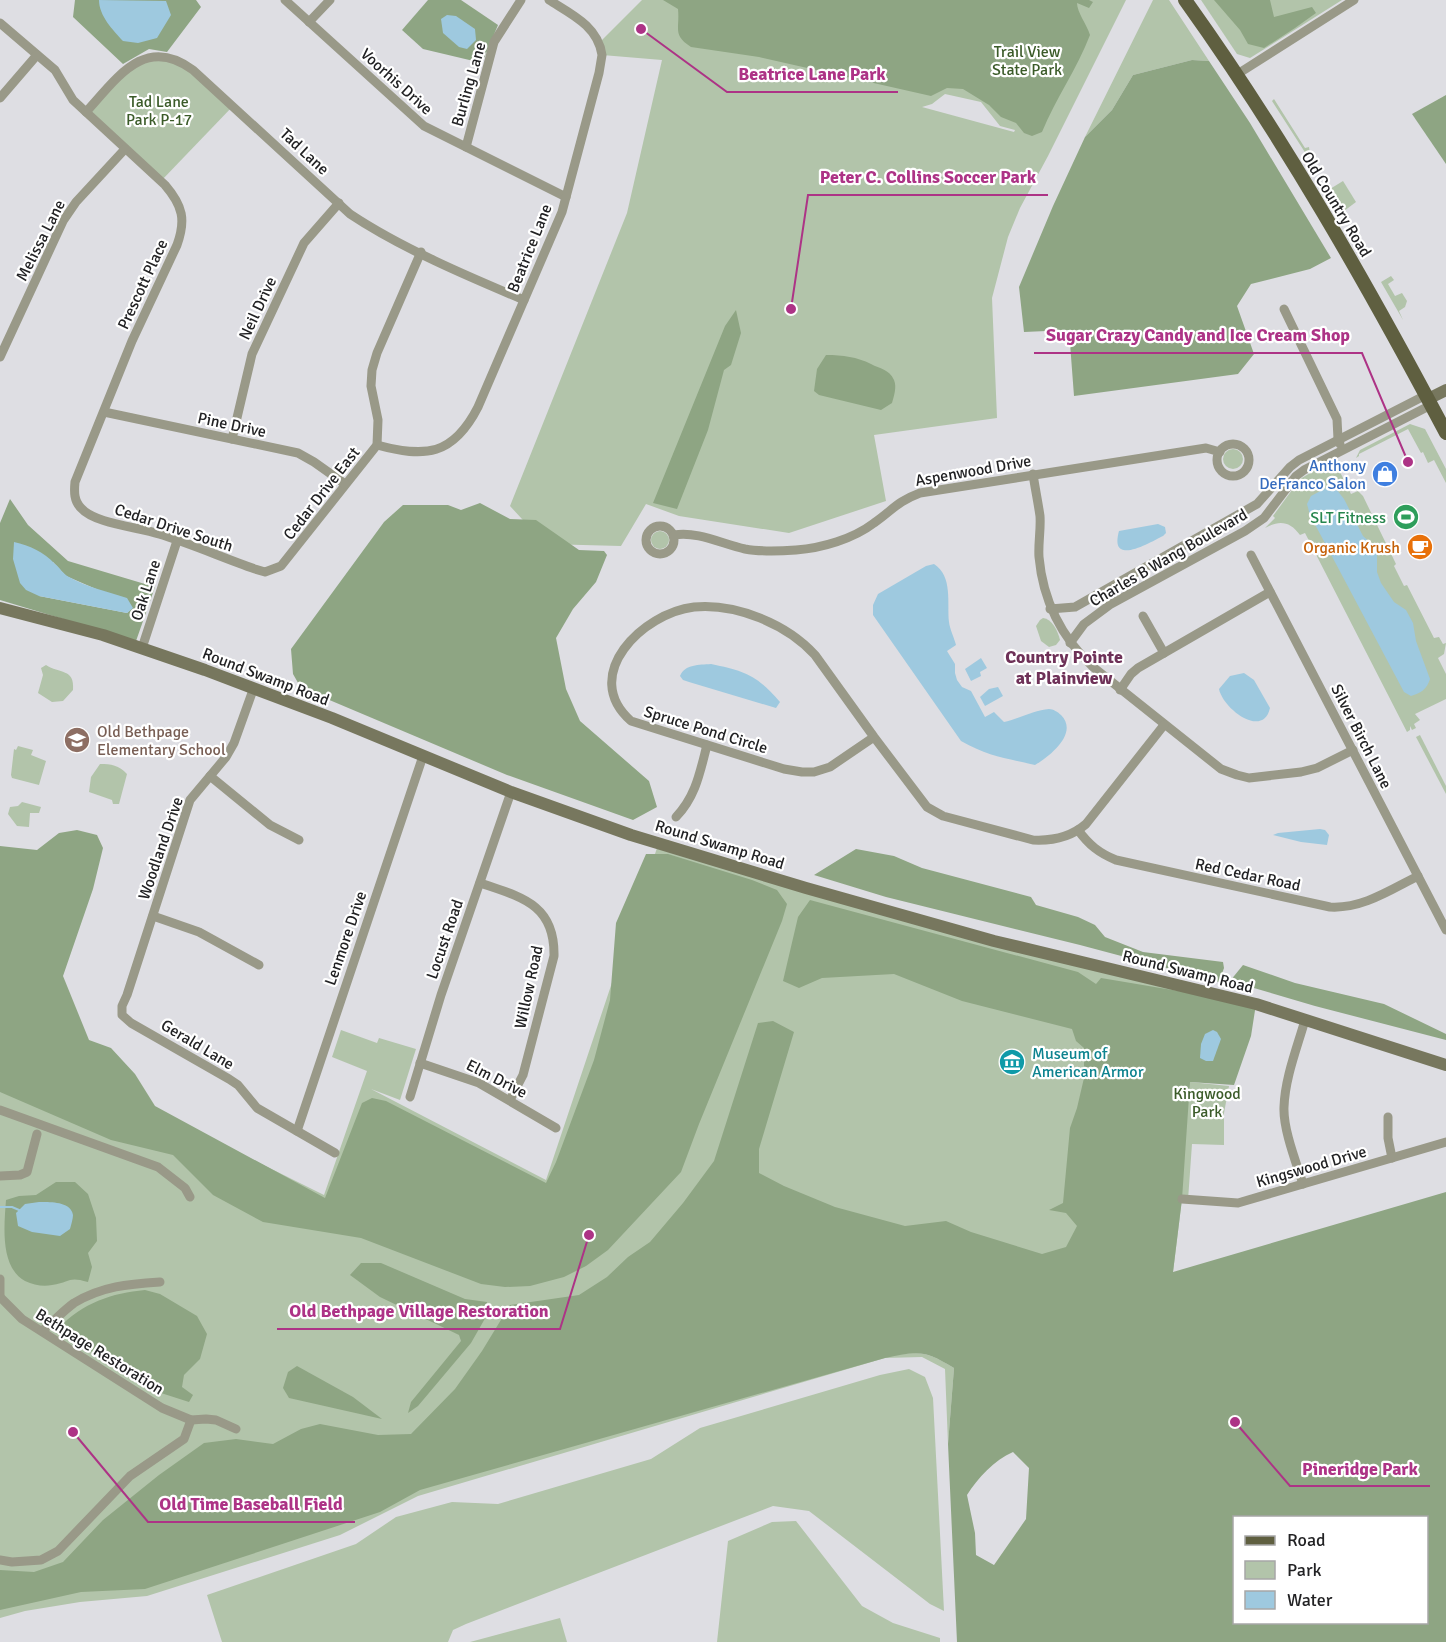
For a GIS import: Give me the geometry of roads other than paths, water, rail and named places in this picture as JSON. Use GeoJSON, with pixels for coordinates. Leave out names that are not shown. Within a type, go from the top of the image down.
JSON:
{"type":"FeatureCollection","features":[{"type":"Feature","properties":{"kind":"main road","name":"Old Country Road"},"geometry":{"type":"LineString","coordinates":[[1185,0],[1253,99],[1330,223],[1446,433]]}},
{"type":"Feature","properties":{"kind":"main road"},"geometry":{"type":"LineString","coordinates":[[1428,399],[1446,390]]}},
{"type":"Feature","properties":{"kind":"main road","name":"Round Swamp Road"},"geometry":{"type":"LineString","coordinates":[[0,608],[103,635],[142,648],[332,718],[511,792],[631,835],[806,888],[994,940],[1256,1004],[1446,1065]]}},
{"type":"Feature","properties":{"kind":"street","name":"Voorhis Drive"},"geometry":{"type":"LineString","coordinates":[[285,0],[410,115],[433,131],[566,197]]}},
{"type":"Feature","properties":{"kind":"street"},"geometry":{"type":"LineString","coordinates":[[309,22],[330,0]]}},
{"type":"Feature","properties":{"kind":"street","name":"Burling Lane"},"geometry":{"type":"LineString","coordinates":[[465,147],[494,42],[521,0]]}},
{"type":"Feature","properties":{"kind":"street","name":"Beatrice Lane"},"geometry":{"type":"LineString","coordinates":[[377,445],[411,453],[429,452],[450,443],[461,433],[478,408],[555,229],[566,197],[602,55],[601,47],[586,24],[549,0]]}},
{"type":"Feature","properties":{"kind":"street"},"geometry":{"type":"LineString","coordinates":[[1236,75],[1354,0]]}},
{"type":"Feature","properties":{"kind":"street","name":"Prescott Place"},"geometry":{"type":"LineString","coordinates":[[0,23],[55,70],[73,100],[174,195],[181,211],[183,229],[132,342],[75,482],[76,499]]}},
{"type":"Feature","properties":{"kind":"street"},"geometry":{"type":"LineString","coordinates":[[0,98],[37,55]]}},
{"type":"Feature","properties":{"kind":"street","name":"Tad Lane"},"geometry":{"type":"LineString","coordinates":[[86,112],[118,76],[135,62],[148,56],[176,60],[194,70],[350,214],[367,226],[524,300]]}},
{"type":"Feature","properties":{"kind":"street","name":"Melissa Lane"},"geometry":{"type":"LineString","coordinates":[[0,357],[63,221],[76,202],[125,149]]}},
{"type":"Feature","properties":{"kind":"street","name":"Neil Drive"},"geometry":{"type":"LineString","coordinates":[[232,439],[252,354],[304,243],[339,203]]}},
{"type":"Feature","properties":{"kind":"street","name":"Cedar Drive East"},"geometry":{"type":"LineString","coordinates":[[270,571],[288,561],[377,445],[378,420],[371,386],[372,370],[377,353],[421,252]]}},
{"type":"Feature","properties":{"kind":"street"},"geometry":{"type":"LineString","coordinates":[[1284,309],[1337,419],[1338,439],[1343,450]]}},
{"type":"Feature","properties":{"kind":"street","name":"Charles B Wang Boulevard"},"geometry":{"type":"LineString","coordinates":[[1050,609],[1075,607],[1257,504],[1290,467],[1308,454],[1428,399]]}},
{"type":"Feature","properties":{"kind":"street","name":"Charles B Wang Boulevard"},"geometry":{"type":"LineString","coordinates":[[1070,643],[1084,624],[1111,604],[1235,537],[1264,518],[1296,476],[1312,465],[1343,450],[1428,399]]}},
{"type":"Feature","properties":{"kind":"street","name":"Pine Drive"},"geometry":{"type":"LineString","coordinates":[[104,412],[298,453],[345,484]]}},
{"type":"Feature","properties":{"kind":"street","name":"Aspenwood Drive"},"geometry":{"type":"LineString","coordinates":[[674,535],[686,533],[747,550],[808,549],[861,531],[875,523],[896,504],[920,493],[1206,448],[1220,452]]}},
{"type":"Feature","properties":{"kind":"street"},"geometry":{"type":"LineString","coordinates":[[1034,474],[1040,517],[1040,566],[1050,609],[1070,643],[1093,667],[1221,769],[1237,775],[1249,777],[1301,772],[1317,768],[1353,750]]}},
{"type":"Feature","properties":{"kind":"street","name":"Cedar Drive South"},"geometry":{"type":"LineString","coordinates":[[76,499],[82,510],[94,517],[159,534],[255,569],[270,571]]}},
{"type":"Feature","properties":{"kind":"street","name":"Oak Lane"},"geometry":{"type":"LineString","coordinates":[[142,648],[177,541]]}},
{"type":"Feature","properties":{"kind":"street","name":"Silver Birch Lane"},"geometry":{"type":"LineString","coordinates":[[1251,555],[1446,930]]}},
{"type":"Feature","properties":{"kind":"street"},"geometry":{"type":"LineString","coordinates":[[1120,690],[1138,668],[1270,592]]}},
{"type":"Feature","properties":{"kind":"street","name":"Spruce Pond Circle"},"geometry":{"type":"LineString","coordinates":[[874,737],[830,767],[814,772],[784,769],[631,721],[614,701],[611,688],[612,675],[617,660],[639,632],[654,621],[673,612],[693,608],[729,609],[779,626],[815,655],[927,807],[943,816],[1033,840],[1047,841],[1078,830],[1096,811],[1164,725]]}},
{"type":"Feature","properties":{"kind":"street"},"geometry":{"type":"LineString","coordinates":[[1143,616],[1164,653]]}},
{"type":"Feature","properties":{"kind":"street","name":"Woodland Drive"},"geometry":{"type":"LineString","coordinates":[[131,1023],[122,1015],[122,1006],[190,800],[226,757],[234,743],[253,690]]}},
{"type":"Feature","properties":{"kind":"street"},"geometry":{"type":"LineString","coordinates":[[676,817],[687,806],[696,789],[707,745]]}},
{"type":"Feature","properties":{"kind":"street","name":"Lenmore Drive"},"geometry":{"type":"LineString","coordinates":[[297,1131],[423,756]]}},
{"type":"Feature","properties":{"kind":"street"},"geometry":{"type":"LineString","coordinates":[[210,776],[270,825],[299,840]]}},
{"type":"Feature","properties":{"kind":"street","name":"Locust Road"},"geometry":{"type":"LineString","coordinates":[[410,1097],[441,995],[511,792]]}},
{"type":"Feature","properties":{"kind":"street","name":"Red Cedar Road"},"geometry":{"type":"LineString","coordinates":[[1078,830],[1101,854],[1116,860],[1330,907],[1357,906],[1418,876]]}},
{"type":"Feature","properties":{"kind":"street","name":"Willow Road"},"geometry":{"type":"LineString","coordinates":[[480,883],[531,903],[545,916],[553,936],[554,956],[525,1064],[510,1100]]}},
{"type":"Feature","properties":{"kind":"street"},"geometry":{"type":"LineString","coordinates":[[153,916],[199,932],[259,965]]}},
{"type":"Feature","properties":{"kind":"street"},"geometry":{"type":"LineString","coordinates":[[1303,1184],[1286,1125],[1284,1108],[1287,1085],[1305,1020]]}},
{"type":"Feature","properties":{"kind":"street","name":"Gerald Lane"},"geometry":{"type":"LineString","coordinates":[[131,1023],[230,1079],[257,1108],[335,1154]]}},
{"type":"Feature","properties":{"kind":"street","name":"Elm Drive"},"geometry":{"type":"LineString","coordinates":[[420,1063],[468,1078],[556,1128]]}},
{"type":"Feature","properties":{"kind":"street"},"geometry":{"type":"LineString","coordinates":[[0,1110],[158,1167],[185,1188],[190,1197]]}},
{"type":"Feature","properties":{"kind":"street"},"geometry":{"type":"LineString","coordinates":[[1388,1117],[1388,1138],[1392,1158]]}},
{"type":"Feature","properties":{"kind":"street"},"geometry":{"type":"LineString","coordinates":[[0,1176],[20,1175],[27,1172],[37,1134]]}},
{"type":"Feature","properties":{"kind":"street","name":"Kingswood Drive"},"geometry":{"type":"LineString","coordinates":[[1182,1199],[1238,1203],[1446,1142]]}},
{"type":"Feature","properties":{"kind":"street"},"geometry":{"type":"LineString","coordinates":[[0,1279],[0,1298]]}},
{"type":"Feature","properties":{"kind":"street"},"geometry":{"type":"LineString","coordinates":[[42,1331],[74,1303],[105,1290],[133,1282],[160,1282]]}},
{"type":"Feature","properties":{"kind":"street","name":"Bethpage Restoration"},"geometry":{"type":"LineString","coordinates":[[0,1298],[22,1319],[162,1408],[191,1420],[216,1420],[236,1429]]}},
{"type":"Feature","properties":{"kind":"street"},"geometry":{"type":"LineString","coordinates":[[0,1560],[12,1562],[41,1560],[58,1551],[130,1476],[184,1439],[191,1420]]}},
{"type":"Feature","properties":{"kind":"water"},"geometry":{"type":"Polygon","coordinates":[[[99,0],[166,1],[171,15],[157,38],[138,43],[123,41],[101,12],[99,0]]]}},
{"type":"Feature","properties":{"kind":"water"},"geometry":{"type":"Polygon","coordinates":[[[447,15],[456,16],[475,29],[476,40],[467,49],[459,47],[443,33],[441,19],[447,15]]]}},
{"type":"Feature","properties":{"kind":"water"},"geometry":{"type":"Polygon","coordinates":[[[1328,487],[1337,490],[1363,536],[1374,546],[1377,553],[1377,572],[1381,583],[1394,602],[1406,610],[1413,623],[1416,641],[1430,679],[1425,688],[1411,696],[1404,692],[1310,515],[1307,504],[1311,496],[1328,487]]]}},
{"type":"Feature","properties":{"kind":"water"},"geometry":{"type":"Polygon","coordinates":[[[1158,524],[1165,527],[1166,533],[1163,536],[1132,550],[1120,548],[1117,542],[1119,531],[1158,524]]]}},
{"type":"Feature","properties":{"kind":"water"},"geometry":{"type":"Polygon","coordinates":[[[14,542],[41,552],[76,581],[127,598],[133,608],[127,613],[39,596],[26,590],[20,583],[13,559],[14,542]]]}},
{"type":"Feature","properties":{"kind":"water"},"geometry":{"type":"Polygon","coordinates":[[[934,564],[940,569],[947,583],[949,622],[956,645],[947,651],[955,664],[957,680],[962,687],[971,691],[985,717],[994,712],[1004,722],[1049,709],[1061,715],[1066,722],[1065,736],[1055,750],[1035,765],[989,754],[961,741],[873,615],[873,605],[878,594],[926,566],[934,564]]]}},
{"type":"Feature","properties":{"kind":"water"},"geometry":{"type":"Polygon","coordinates":[[[981,658],[987,668],[980,672],[981,676],[971,681],[965,669],[981,658]]]}},
{"type":"Feature","properties":{"kind":"water"},"geometry":{"type":"Polygon","coordinates":[[[711,664],[750,676],[780,702],[776,708],[683,680],[680,676],[689,667],[711,664]]]}},
{"type":"Feature","properties":{"kind":"water"},"geometry":{"type":"Polygon","coordinates":[[[1244,673],[1254,680],[1270,708],[1266,717],[1260,721],[1243,718],[1235,712],[1222,697],[1219,689],[1230,676],[1244,673]]]}},
{"type":"Feature","properties":{"kind":"water"},"geometry":{"type":"Polygon","coordinates":[[[998,687],[1003,696],[985,706],[980,697],[989,689],[998,687]]]}},
{"type":"Feature","properties":{"kind":"water"},"geometry":{"type":"Polygon","coordinates":[[[1325,830],[1329,835],[1327,845],[1273,835],[1278,833],[1325,830]]]}},
{"type":"Feature","properties":{"kind":"water"},"geometry":{"type":"Polygon","coordinates":[[[1213,1030],[1221,1039],[1213,1061],[1206,1061],[1200,1058],[1201,1044],[1205,1034],[1213,1030]]]}},
{"type":"Feature","properties":{"kind":"water"},"geometry":{"type":"Polygon","coordinates":[[[59,1203],[68,1207],[73,1215],[70,1229],[60,1236],[32,1232],[18,1226],[16,1213],[25,1204],[59,1203]]]}},
{"type":"Feature","properties":{"kind":"waterway"},"geometry":{"type":"LineString","coordinates":[[0,1207],[12,1207],[19,1210]]}},
{"type":"Feature","properties":{"kind":"place","name":"Beatrice Lane Park"},"geometry":{"type":"Point","coordinates":[641,29]}},
{"type":"Feature","properties":{"kind":"place","name":"Peter C. Collins Soccer Park"},"geometry":{"type":"Point","coordinates":[791,309]}},
{"type":"Feature","properties":{"kind":"place","name":"Sugar Crazy Candy and Ice Cream Shop"},"geometry":{"type":"Point","coordinates":[1408,462]}},
{"type":"Feature","properties":{"kind":"place","name":"Anthony DeFranco Salon"},"geometry":{"type":"Point","coordinates":[1385,474]}},
{"type":"Feature","properties":{"kind":"place","name":"SLT Fitness"},"geometry":{"type":"Point","coordinates":[1406,517]}},
{"type":"Feature","properties":{"kind":"place","name":"Organic Krush"},"geometry":{"type":"Point","coordinates":[1420,547]}},
{"type":"Feature","properties":{"kind":"place","name":"Old Bethpage Elementary School"},"geometry":{"type":"Point","coordinates":[77,740]}},
{"type":"Feature","properties":{"kind":"place","name":"Museum of American Armor"},"geometry":{"type":"Point","coordinates":[1012,1062]}},
{"type":"Feature","properties":{"kind":"place","name":"Old Bethpage Village Restoration"},"geometry":{"type":"Point","coordinates":[589,1235]}},
{"type":"Feature","properties":{"kind":"place","name":"Pineridge Park"},"geometry":{"type":"Point","coordinates":[1235,1422]}},
{"type":"Feature","properties":{"kind":"place","name":"Old Time Baseball Field"},"geometry":{"type":"Point","coordinates":[73,1432]}},
{"type":"Feature","properties":{"kind":"district","name":"Country Pointe at Plainview"},"geometry":{"type":"Point","coordinates":[1064,667]}},
{"type":"Feature","properties":{"kind":"park label","name":"Trail View State Park"},"geometry":{"type":"Point","coordinates":[1027,60]}},
{"type":"Feature","properties":{"kind":"park label","name":"Tad Lane Park P-17"},"geometry":{"type":"Point","coordinates":[159,110]}},
{"type":"Feature","properties":{"kind":"park label","name":"Kingwood Park"},"geometry":{"type":"Point","coordinates":[1207,1102]}}]}
